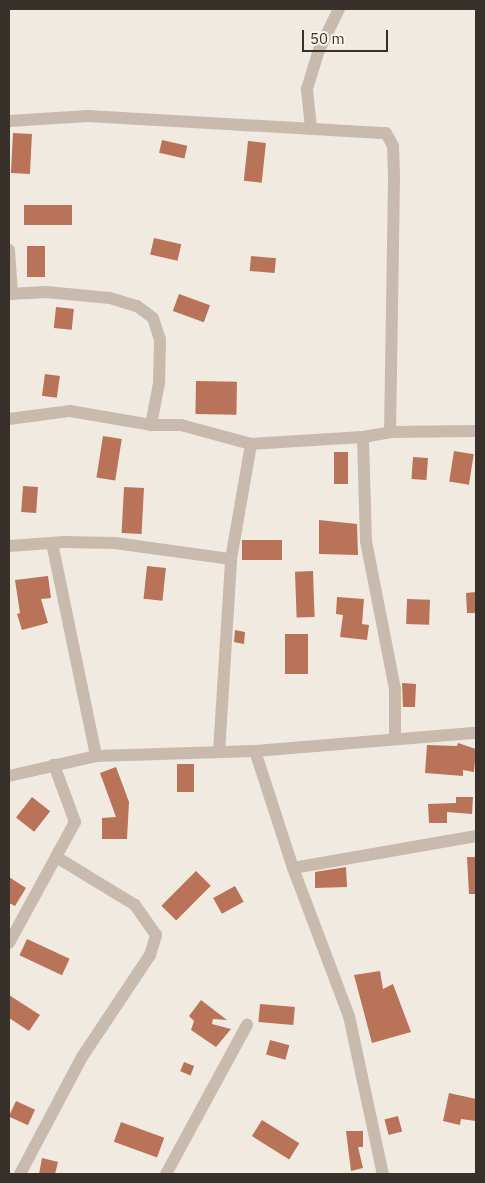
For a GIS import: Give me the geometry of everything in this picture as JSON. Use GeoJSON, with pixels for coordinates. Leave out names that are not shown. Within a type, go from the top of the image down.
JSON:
{"type":"FeatureCollection","features":[{"type":"Feature","properties":{"kind":"street"},"geometry":{"type":"LineString","coordinates":[[311,128],[307,89],[319,50],[339,9]]}},
{"type":"Feature","properties":{"kind":"street"},"geometry":{"type":"LineString","coordinates":[[9,121],[88,116],[386,133],[393,146],[390,432]]}},
{"type":"Feature","properties":{"kind":"street"},"geometry":{"type":"LineString","coordinates":[[9,250],[11,294],[46,292],[110,298],[137,306],[154,318],[160,340],[159,366],[151,425]]}},
{"type":"Feature","properties":{"kind":"street"},"geometry":{"type":"LineString","coordinates":[[9,419],[70,411],[151,425],[181,426],[251,444],[363,437],[390,432],[476,431]]}},
{"type":"Feature","properties":{"kind":"street"},"geometry":{"type":"LineString","coordinates":[[363,437],[366,541],[396,689],[395,737]]}},
{"type":"Feature","properties":{"kind":"street"},"geometry":{"type":"LineString","coordinates":[[219,752],[231,559],[251,444]]}},
{"type":"Feature","properties":{"kind":"street"},"geometry":{"type":"LineString","coordinates":[[9,546],[52,542],[115,543],[231,559]]}},
{"type":"Feature","properties":{"kind":"street"},"geometry":{"type":"LineString","coordinates":[[52,542],[96,756]]}},
{"type":"Feature","properties":{"kind":"street"},"geometry":{"type":"LineString","coordinates":[[9,776],[96,756],[255,751],[395,737],[476,733]]}},
{"type":"Feature","properties":{"kind":"street"},"geometry":{"type":"LineString","coordinates":[[255,751],[292,868],[349,1016],[383,1174]]}},
{"type":"Feature","properties":{"kind":"street"},"geometry":{"type":"LineString","coordinates":[[9,943],[58,858],[75,822],[54,765]]}},
{"type":"Feature","properties":{"kind":"street"},"geometry":{"type":"LineString","coordinates":[[292,868],[476,836]]}},
{"type":"Feature","properties":{"kind":"street"},"geometry":{"type":"LineString","coordinates":[[20,1174],[82,1057],[150,955],[156,934],[135,905],[58,858]]}},
{"type":"Feature","properties":{"kind":"street"},"geometry":{"type":"LineString","coordinates":[[166,1174],[247,1025]]}},
{"type":"Feature","properties":{"kind":"building"},"geometry":{"type":"Polygon","coordinates":[[[13,133],[32,134],[30,174],[11,173],[13,133]]]}},
{"type":"Feature","properties":{"kind":"building"},"geometry":{"type":"Polygon","coordinates":[[[162,140],[187,146],[184,159],[159,153],[162,140]]]}},
{"type":"Feature","properties":{"kind":"building"},"geometry":{"type":"Polygon","coordinates":[[[248,141],[266,143],[262,183],[244,181],[248,141]]]}},
{"type":"Feature","properties":{"kind":"building"},"geometry":{"type":"Polygon","coordinates":[[[24,205],[72,205],[72,225],[24,225],[24,205]]]}},
{"type":"Feature","properties":{"kind":"building"},"geometry":{"type":"Polygon","coordinates":[[[154,238],[181,244],[177,261],[150,255],[154,238]]]}},
{"type":"Feature","properties":{"kind":"building"},"geometry":{"type":"Polygon","coordinates":[[[27,246],[45,246],[45,277],[27,277],[27,246]]]}},
{"type":"Feature","properties":{"kind":"building"},"geometry":{"type":"Polygon","coordinates":[[[251,256],[276,258],[275,273],[250,271],[251,256]]]}},
{"type":"Feature","properties":{"kind":"building"},"geometry":{"type":"Polygon","coordinates":[[[179,294],[210,305],[204,322],[173,311],[179,294]]]}},
{"type":"Feature","properties":{"kind":"building"},"geometry":{"type":"Polygon","coordinates":[[[56,307],[74,309],[72,330],[54,328],[56,307]]]}},
{"type":"Feature","properties":{"kind":"building"},"geometry":{"type":"Polygon","coordinates":[[[45,374],[60,376],[57,398],[42,396],[45,374]]]}},
{"type":"Feature","properties":{"kind":"building"},"geometry":{"type":"Polygon","coordinates":[[[196,381],[237,382],[236,415],[195,414],[196,381]]]}},
{"type":"Feature","properties":{"kind":"building"},"geometry":{"type":"Polygon","coordinates":[[[103,436],[122,439],[115,480],[96,477],[103,436]]]}},
{"type":"Feature","properties":{"kind":"building"},"geometry":{"type":"Polygon","coordinates":[[[454,451],[474,454],[469,485],[449,482],[454,451]]]}},
{"type":"Feature","properties":{"kind":"building"},"geometry":{"type":"Polygon","coordinates":[[[334,452],[348,452],[348,484],[334,484],[334,452]]]}},
{"type":"Feature","properties":{"kind":"building"},"geometry":{"type":"Polygon","coordinates":[[[413,457],[428,458],[426,480],[411,479],[413,457]]]}},
{"type":"Feature","properties":{"kind":"building"},"geometry":{"type":"Polygon","coordinates":[[[23,486],[38,487],[36,513],[21,512],[23,486]]]}},
{"type":"Feature","properties":{"kind":"building"},"geometry":{"type":"Polygon","coordinates":[[[124,487],[144,488],[142,534],[122,533],[124,487]]]}},
{"type":"Feature","properties":{"kind":"building"},"geometry":{"type":"Polygon","coordinates":[[[319,520],[357,524],[358,555],[319,554],[319,520]]]}},
{"type":"Feature","properties":{"kind":"building"},"geometry":{"type":"Polygon","coordinates":[[[242,540],[282,540],[282,560],[242,560],[242,540]]]}},
{"type":"Feature","properties":{"kind":"building"},"geometry":{"type":"Polygon","coordinates":[[[147,566],[166,568],[162,601],[144,599],[147,566]]]}},
{"type":"Feature","properties":{"kind":"building"},"geometry":{"type":"Polygon","coordinates":[[[313,571],[315,617],[297,618],[295,572],[313,571]]]}},
{"type":"Feature","properties":{"kind":"building"},"geometry":{"type":"Polygon","coordinates":[[[48,576],[51,598],[41,599],[48,623],[22,630],[17,614],[20,613],[15,580],[48,576]]]}},
{"type":"Feature","properties":{"kind":"building"},"geometry":{"type":"Polygon","coordinates":[[[476,592],[476,613],[467,613],[466,593],[476,592]]]}},
{"type":"Feature","properties":{"kind":"building"},"geometry":{"type":"Polygon","coordinates":[[[337,597],[364,599],[362,624],[369,625],[367,640],[340,637],[343,615],[336,614],[337,597]]]}},
{"type":"Feature","properties":{"kind":"building"},"geometry":{"type":"Polygon","coordinates":[[[407,599],[430,600],[429,625],[406,624],[407,599]]]}},
{"type":"Feature","properties":{"kind":"building"},"geometry":{"type":"Polygon","coordinates":[[[235,630],[245,632],[244,644],[234,642],[235,630]]]}},
{"type":"Feature","properties":{"kind":"building"},"geometry":{"type":"Polygon","coordinates":[[[285,634],[308,634],[308,674],[285,674],[285,634]]]}},
{"type":"Feature","properties":{"kind":"building"},"geometry":{"type":"Polygon","coordinates":[[[402,683],[416,684],[415,707],[403,707],[402,683]]]}},
{"type":"Feature","properties":{"kind":"building"},"geometry":{"type":"Polygon","coordinates":[[[458,743],[476,749],[474,772],[463,770],[463,776],[425,773],[427,745],[457,746],[458,743]]]}},
{"type":"Feature","properties":{"kind":"building"},"geometry":{"type":"Polygon","coordinates":[[[177,764],[194,764],[194,792],[177,792],[177,764]]]}},
{"type":"Feature","properties":{"kind":"building"},"geometry":{"type":"Polygon","coordinates":[[[116,767],[129,802],[127,839],[102,839],[102,818],[116,817],[100,773],[116,767]]]}},
{"type":"Feature","properties":{"kind":"building"},"geometry":{"type":"Polygon","coordinates":[[[32,797],[50,811],[34,832],[16,817],[32,797]]]}},
{"type":"Feature","properties":{"kind":"building"},"geometry":{"type":"Polygon","coordinates":[[[456,797],[473,797],[472,814],[447,812],[447,823],[429,823],[428,804],[456,803],[456,797]]]}},
{"type":"Feature","properties":{"kind":"building"},"geometry":{"type":"Polygon","coordinates":[[[467,857],[476,857],[476,894],[469,894],[467,857]]]}},
{"type":"Feature","properties":{"kind":"building"},"geometry":{"type":"Polygon","coordinates":[[[346,867],[347,887],[315,888],[315,872],[346,867]]]}},
{"type":"Feature","properties":{"kind":"building"},"geometry":{"type":"Polygon","coordinates":[[[196,871],[211,886],[176,920],[161,906],[196,871]]]}},
{"type":"Feature","properties":{"kind":"building"},"geometry":{"type":"Polygon","coordinates":[[[9,877],[26,888],[15,906],[9,903],[9,877]]]}},
{"type":"Feature","properties":{"kind":"building"},"geometry":{"type":"Polygon","coordinates":[[[235,886],[244,902],[222,914],[213,898],[235,886]]]}},
{"type":"Feature","properties":{"kind":"building"},"geometry":{"type":"Polygon","coordinates":[[[27,939],[70,959],[62,975],[19,955],[27,939]]]}},
{"type":"Feature","properties":{"kind":"building"},"geometry":{"type":"Polygon","coordinates":[[[380,971],[383,989],[393,984],[411,1032],[372,1043],[354,975],[380,971]]]}},
{"type":"Feature","properties":{"kind":"building"},"geometry":{"type":"Polygon","coordinates":[[[9,995],[40,1015],[29,1031],[9,1018],[9,995]]]}},
{"type":"Feature","properties":{"kind":"building"},"geometry":{"type":"Polygon","coordinates":[[[201,1000],[227,1020],[213,1019],[212,1024],[231,1029],[216,1047],[191,1030],[194,1021],[189,1016],[201,1000]]]}},
{"type":"Feature","properties":{"kind":"building"},"geometry":{"type":"Polygon","coordinates":[[[260,1004],[295,1007],[293,1025],[258,1022],[260,1004]]]}},
{"type":"Feature","properties":{"kind":"building"},"geometry":{"type":"Polygon","coordinates":[[[270,1040],[289,1045],[285,1060],[266,1054],[270,1040]]]}},
{"type":"Feature","properties":{"kind":"building"},"geometry":{"type":"Polygon","coordinates":[[[184,1062],[194,1066],[190,1075],[180,1071],[184,1062]]]}},
{"type":"Feature","properties":{"kind":"building"},"geometry":{"type":"Polygon","coordinates":[[[449,1093],[476,1099],[476,1121],[461,1119],[460,1125],[443,1121],[449,1093]]]}},
{"type":"Feature","properties":{"kind":"building"},"geometry":{"type":"Polygon","coordinates":[[[16,1101],[35,1110],[28,1125],[9,1116],[16,1101]]]}},
{"type":"Feature","properties":{"kind":"building"},"geometry":{"type":"Polygon","coordinates":[[[398,1116],[402,1131],[389,1135],[384,1120],[398,1116]]]}},
{"type":"Feature","properties":{"kind":"building"},"geometry":{"type":"Polygon","coordinates":[[[262,1120],[299,1143],[289,1159],[252,1136],[262,1120]]]}},
{"type":"Feature","properties":{"kind":"building"},"geometry":{"type":"Polygon","coordinates":[[[121,1122],[164,1138],[157,1157],[114,1142],[121,1122]]]}},
{"type":"Feature","properties":{"kind":"building"},"geometry":{"type":"Polygon","coordinates":[[[346,1131],[363,1131],[363,1147],[358,1147],[363,1168],[351,1171],[346,1131]]]}},
{"type":"Feature","properties":{"kind":"building"},"geometry":{"type":"Polygon","coordinates":[[[42,1158],[58,1162],[55,1174],[39,1174],[42,1158]]]}}]}
